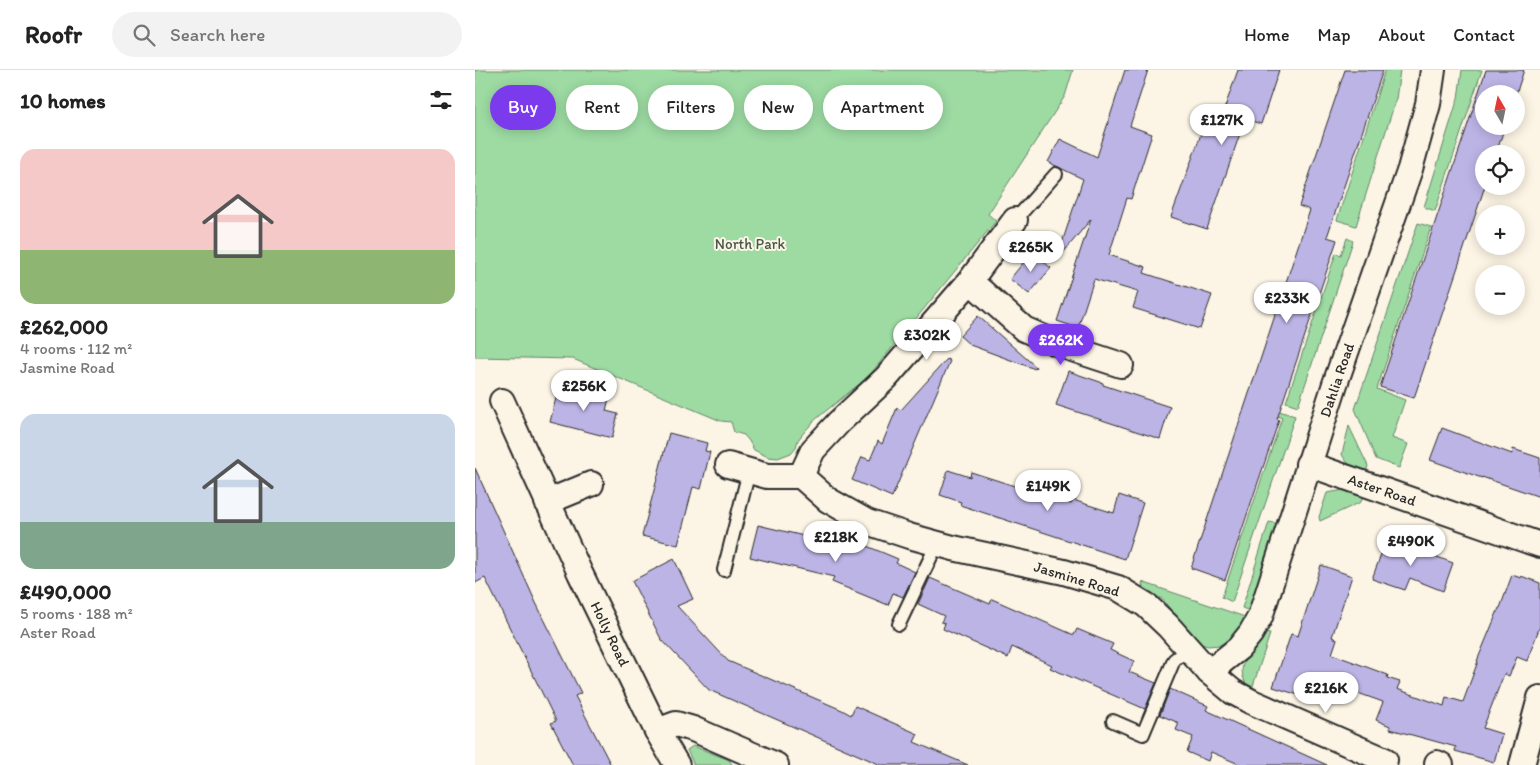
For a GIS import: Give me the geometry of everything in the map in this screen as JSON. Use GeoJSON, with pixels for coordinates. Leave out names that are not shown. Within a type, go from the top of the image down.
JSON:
{"type":"FeatureCollection","features":[{"type":"Feature","properties":{"kind":"street","name":"Dahlia Road"},"geometry":{"type":"LineString","coordinates":[[1209,672],[1239,648],[1251,633],[1260,617],[1308,464],[1410,169],[1428,104],[1433,70]]}},
{"type":"Feature","properties":{"kind":"street"},"geometry":{"type":"LineString","coordinates":[[739,468],[767,476],[801,476],[813,450],[839,422],[887,378],[970,281],[1015,220]]}},
{"type":"Feature","properties":{"kind":"street"},"geometry":{"type":"LineString","coordinates":[[970,281],[1024,329],[1063,346],[1121,366]]}},
{"type":"Feature","properties":{"kind":"street","name":"Holly Road"},"geometry":{"type":"LineString","coordinates":[[502,402],[579,573],[657,731],[677,765]]}},
{"type":"Feature","properties":{"kind":"street","name":"Aster Road"},"geometry":{"type":"LineString","coordinates":[[1308,464],[1540,546]]}},
{"type":"Feature","properties":{"kind":"street","name":"Jasmine Road"},"geometry":{"type":"LineString","coordinates":[[801,476],[828,500],[867,522],[937,544],[1064,572],[1118,588],[1146,605],[1209,672],[1233,692],[1350,756],[1385,760]]}},
{"type":"Feature","properties":{"kind":"street"},"geometry":{"type":"LineString","coordinates":[[547,502],[591,484]]}},
{"type":"Feature","properties":{"kind":"street"},"geometry":{"type":"LineString","coordinates":[[1522,765],[1540,698]]}},
{"type":"Feature","properties":{"kind":"street"},"geometry":{"type":"LineString","coordinates":[[657,731],[676,724],[693,729],[766,763]]}},
{"type":"Feature","properties":{"kind":"lane"},"geometry":{"type":"LineString","coordinates":[[1015,220],[1056,174]]}},
{"type":"Feature","properties":{"kind":"lane"},"geometry":{"type":"LineString","coordinates":[[724,570],[739,468]]}},
{"type":"Feature","properties":{"kind":"lane"},"geometry":{"type":"LineString","coordinates":[[899,624],[937,544]]}},
{"type":"Feature","properties":{"kind":"lane"},"geometry":{"type":"LineString","coordinates":[[1113,721],[1143,734],[1174,660],[1188,650]]}},
{"type":"Feature","properties":{"kind":"green space","name":"North Park"},"geometry":{"type":"Polygon","coordinates":[[[475,70],[1073,70],[1065,96],[988,214],[996,221],[868,377],[816,419],[798,440],[796,447],[791,453],[778,458],[768,457],[754,450],[744,435],[734,432],[731,422],[721,421],[573,359],[475,357],[475,70]]]}},
{"type":"Feature","properties":{"kind":"green space"},"geometry":{"type":"Polygon","coordinates":[[[1385,70],[1400,70],[1396,99],[1356,226],[1337,220],[1385,70]]]}},
{"type":"Feature","properties":{"kind":"green space"},"geometry":{"type":"Polygon","coordinates":[[[1462,70],[1482,70],[1477,85],[1475,85],[1475,91],[1435,211],[1424,207],[1458,98],[1462,70]]]}},
{"type":"Feature","properties":{"kind":"green space"},"geometry":{"type":"Polygon","coordinates":[[[1418,223],[1431,227],[1377,389],[1405,400],[1392,438],[1408,444],[1399,468],[1376,459],[1355,409],[1418,223]]]}},
{"type":"Feature","properties":{"kind":"green space"},"geometry":{"type":"Polygon","coordinates":[[[1347,238],[1353,241],[1298,406],[1286,402],[1336,253],[1341,255],[1347,238]]]}},
{"type":"Feature","properties":{"kind":"green space"},"geometry":{"type":"Polygon","coordinates":[[[1279,411],[1295,416],[1232,602],[1222,597],[1282,418],[1277,416],[1279,411]]]}},
{"type":"Feature","properties":{"kind":"green space"},"geometry":{"type":"Polygon","coordinates":[[[1349,426],[1368,466],[1366,472],[1349,463],[1342,454],[1349,426]]]}},
{"type":"Feature","properties":{"kind":"green space"},"geometry":{"type":"Polygon","coordinates":[[[1344,490],[1363,496],[1361,502],[1320,521],[1319,517],[1327,493],[1344,490]]]}},
{"type":"Feature","properties":{"kind":"green space"},"geometry":{"type":"Polygon","coordinates":[[[1269,522],[1279,524],[1250,611],[1242,608],[1269,522]]]}},
{"type":"Feature","properties":{"kind":"green space"},"geometry":{"type":"Polygon","coordinates":[[[1142,582],[1245,617],[1241,627],[1232,639],[1220,645],[1208,646],[1198,643],[1162,599],[1143,588],[1142,582]]]}},
{"type":"Feature","properties":{"kind":"green space"},"geometry":{"type":"Polygon","coordinates":[[[1264,633],[1270,634],[1252,689],[1244,680],[1242,668],[1264,633]]]}},
{"type":"Feature","properties":{"kind":"green space"},"geometry":{"type":"Polygon","coordinates":[[[693,746],[727,759],[732,765],[694,765],[687,750],[693,746]]]}},
{"type":"Feature","properties":{"kind":"building"},"geometry":{"type":"Polygon","coordinates":[[[1125,70],[1148,70],[1130,126],[1152,134],[1131,199],[1127,198],[1109,255],[1146,267],[1144,273],[1212,295],[1200,329],[1133,308],[1138,292],[1094,279],[1078,328],[1057,321],[1091,219],[1058,259],[1083,179],[1048,162],[1060,139],[1097,157],[1125,70]]]}},
{"type":"Feature","properties":{"kind":"building"},"geometry":{"type":"Polygon","coordinates":[[[1238,70],[1279,70],[1261,124],[1245,119],[1207,229],[1171,217],[1206,120],[1219,124],[1238,70]]]}},
{"type":"Feature","properties":{"kind":"building"},"geometry":{"type":"Polygon","coordinates":[[[1345,70],[1383,70],[1327,237],[1337,240],[1225,580],[1191,568],[1310,210],[1299,206],[1345,70]]]}},
{"type":"Feature","properties":{"kind":"building"},"geometry":{"type":"Polygon","coordinates":[[[1486,70],[1524,70],[1519,85],[1481,85],[1486,70]]]}},
{"type":"Feature","properties":{"kind":"building"},"geometry":{"type":"Polygon","coordinates":[[[1475,103],[1475,135],[1502,135],[1499,145],[1475,145],[1475,195],[1482,195],[1479,205],[1475,205],[1475,216],[1414,398],[1380,387],[1475,103]]]}},
{"type":"Feature","properties":{"kind":"building"},"geometry":{"type":"Polygon","coordinates":[[[1032,252],[1051,268],[1029,294],[1010,279],[1032,252]]]}},
{"type":"Feature","properties":{"kind":"building"},"geometry":{"type":"Polygon","coordinates":[[[978,316],[1036,367],[1035,369],[970,345],[960,336],[978,316]]]}},
{"type":"Feature","properties":{"kind":"building"},"geometry":{"type":"Polygon","coordinates":[[[947,359],[950,361],[892,497],[852,480],[862,457],[870,460],[878,441],[882,444],[897,408],[901,410],[947,359]]]}},
{"type":"Feature","properties":{"kind":"building"},"geometry":{"type":"Polygon","coordinates":[[[1068,371],[1103,383],[1103,385],[1170,407],[1160,439],[1056,405],[1068,371]]]}},
{"type":"Feature","properties":{"kind":"building"},"geometry":{"type":"Polygon","coordinates":[[[559,386],[609,398],[606,411],[618,414],[612,438],[550,422],[559,386]]]}},
{"type":"Feature","properties":{"kind":"building"},"geometry":{"type":"Polygon","coordinates":[[[1442,428],[1512,454],[1513,449],[1540,458],[1540,497],[1430,460],[1442,428]]]}},
{"type":"Feature","properties":{"kind":"building"},"geometry":{"type":"Polygon","coordinates":[[[669,433],[707,443],[705,451],[710,452],[701,489],[693,487],[678,545],[642,536],[669,433]]]}},
{"type":"Feature","properties":{"kind":"building"},"geometry":{"type":"Polygon","coordinates":[[[475,468],[536,603],[581,693],[575,696],[611,765],[573,765],[551,723],[556,721],[485,578],[475,583],[475,468]]]}},
{"type":"Feature","properties":{"kind":"building"},"geometry":{"type":"Polygon","coordinates":[[[948,470],[970,477],[971,472],[1071,504],[1073,500],[1114,513],[1119,495],[1143,503],[1125,559],[960,505],[961,502],[940,495],[948,470]]]}},
{"type":"Feature","properties":{"kind":"building"},"geometry":{"type":"Polygon","coordinates":[[[758,525],[829,542],[846,549],[848,543],[855,546],[857,542],[898,559],[896,563],[915,572],[903,597],[893,593],[888,605],[832,582],[834,577],[750,557],[758,525]]]}},
{"type":"Feature","properties":{"kind":"building"},"geometry":{"type":"Polygon","coordinates":[[[1387,538],[1453,563],[1443,591],[1410,578],[1405,590],[1372,579],[1387,538]]]}},
{"type":"Feature","properties":{"kind":"building"},"geometry":{"type":"Polygon","coordinates":[[[674,559],[693,599],[677,606],[728,661],[851,715],[855,706],[918,734],[914,742],[968,765],[881,765],[709,690],[661,639],[632,581],[674,559]]]}},
{"type":"Feature","properties":{"kind":"building"},"geometry":{"type":"Polygon","coordinates":[[[1321,565],[1352,576],[1332,637],[1337,639],[1332,654],[1388,675],[1387,678],[1400,682],[1397,689],[1444,706],[1446,697],[1463,702],[1477,661],[1512,575],[1521,578],[1521,576],[1540,583],[1540,626],[1527,661],[1517,657],[1509,676],[1504,674],[1483,728],[1502,734],[1494,762],[1455,751],[1456,747],[1390,729],[1390,726],[1376,720],[1383,702],[1313,677],[1305,697],[1273,687],[1291,634],[1298,636],[1321,565]]]}},
{"type":"Feature","properties":{"kind":"building"},"geometry":{"type":"Polygon","coordinates":[[[930,578],[990,604],[992,599],[1074,635],[1077,629],[1113,644],[1110,650],[1134,661],[1129,672],[1156,683],[1145,709],[1050,668],[1052,665],[1012,647],[1008,658],[943,629],[945,623],[941,622],[944,616],[918,604],[930,578]]]}},
{"type":"Feature","properties":{"kind":"building"},"geometry":{"type":"Polygon","coordinates":[[[1170,689],[1208,706],[1206,710],[1327,765],[1241,765],[1211,752],[1208,761],[1187,752],[1193,737],[1176,730],[1179,723],[1160,715],[1170,689]]]}}]}
